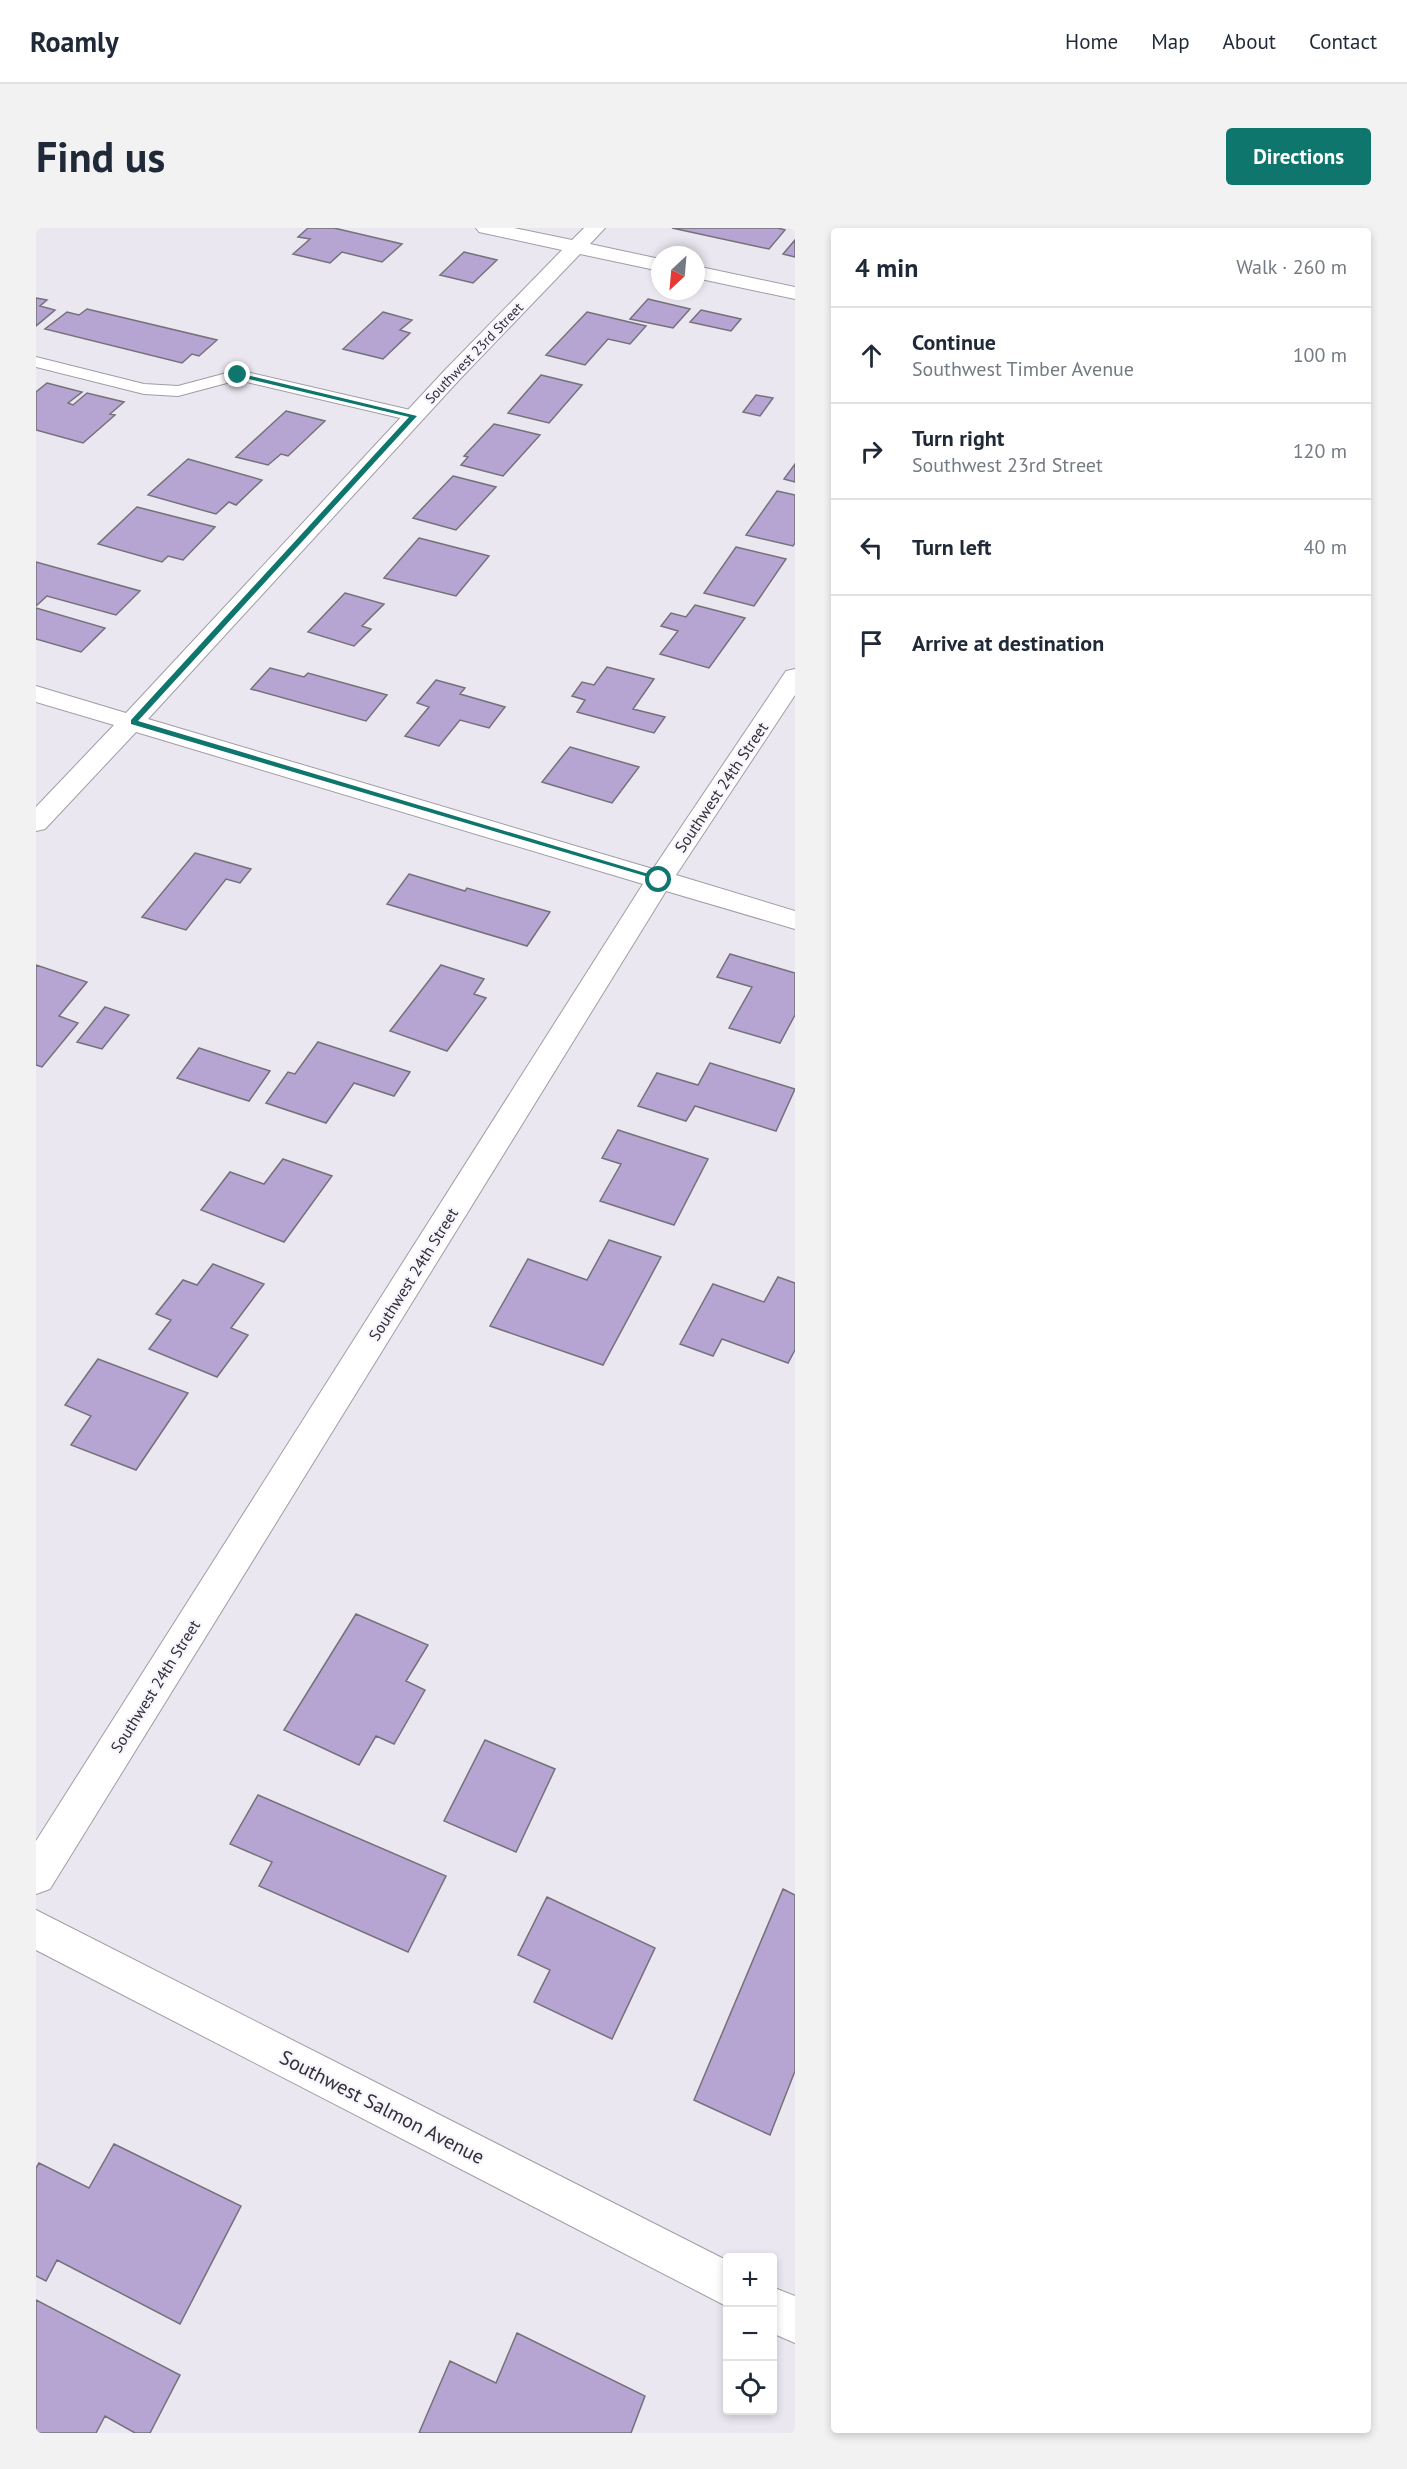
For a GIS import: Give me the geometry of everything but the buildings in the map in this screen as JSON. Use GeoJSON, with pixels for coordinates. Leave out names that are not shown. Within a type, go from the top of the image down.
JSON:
{"type":"FeatureCollection","features":[{"type":"Feature","properties":{"kind":"street"},"geometry":{"type":"LineString","coordinates":[[486,228],[651,263]]}},
{"type":"Feature","properties":{"kind":"street","name":"Southwest 23rd Street"},"geometry":{"type":"LineString","coordinates":[[36,823],[134,722],[414,416],[595,228]]}},
{"type":"Feature","properties":{"kind":"street"},"geometry":{"type":"LineString","coordinates":[[705,274],[795,292]]}},
{"type":"Feature","properties":{"kind":"street","name":"Southwest 24th Street"},"geometry":{"type":"LineString","coordinates":[[36,1876],[659,880],[795,676]]}},
{"type":"Feature","properties":{"kind":"street"},"geometry":{"type":"LineString","coordinates":[[36,694],[795,920]]}},
{"type":"Feature","properties":{"kind":"street","name":"Southwest Salmon Avenue"},"geometry":{"type":"LineString","coordinates":[[36,1929],[723,2282]]}},
{"type":"Feature","properties":{"kind":"street"},"geometry":{"type":"LineString","coordinates":[[777,2311],[795,2320]]}},
{"type":"Feature","properties":{"kind":"lane"},"geometry":{"type":"LineString","coordinates":[[36,362],[144,389],[178,390],[238,375],[414,416]]}},
{"type":"Feature","properties":{"kind":"route"},"geometry":{"type":"LineString","coordinates":[[238,375],[414,416],[134,722],[659,880]]}}]}
